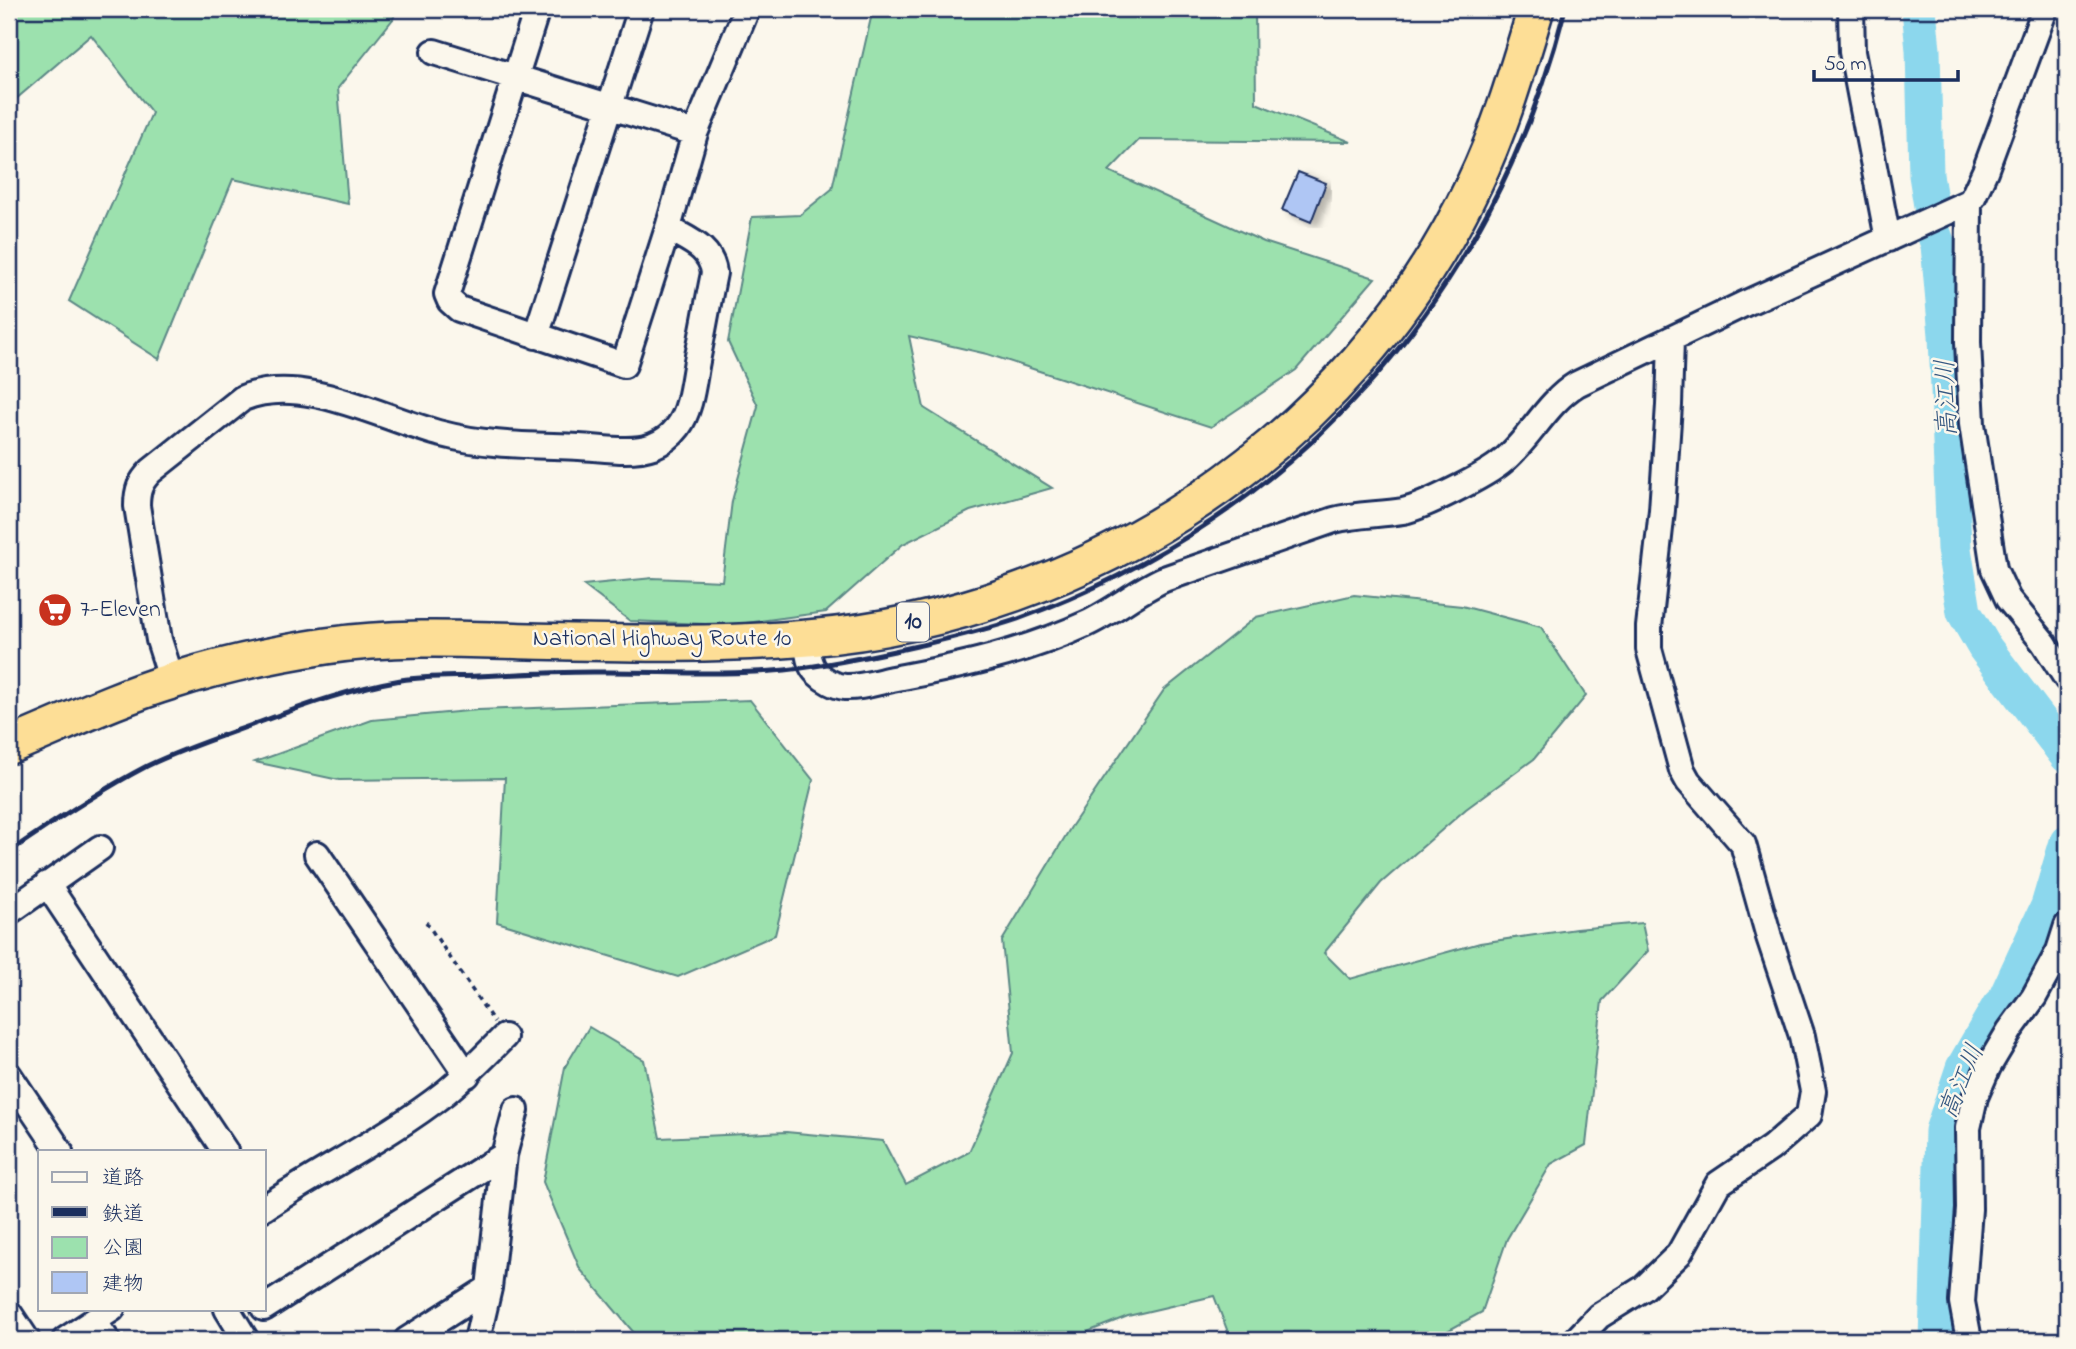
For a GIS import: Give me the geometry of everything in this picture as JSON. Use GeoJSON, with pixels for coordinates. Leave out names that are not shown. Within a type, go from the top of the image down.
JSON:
{"type":"FeatureCollection","features":[{"type":"Feature","properties":{"kind":"highway","name":"National Highway Route 10"},"geometry":{"type":"LineString","coordinates":[[9,746],[172,681],[284,653],[331,645],[431,638],[675,644],[807,638],[901,625],[999,599],[1051,580],[1106,554],[1177,514],[1236,474],[1288,432],[1334,388],[1377,339],[1446,237],[1475,182],[1512,87],[1536,9]]}},
{"type":"Feature","properties":{"kind":"street"},"geometry":{"type":"LineString","coordinates":[[537,9],[447,294],[459,309],[624,365],[695,134],[747,9]]}},
{"type":"Feature","properties":{"kind":"street"},"geometry":{"type":"LineString","coordinates":[[536,336],[641,9]]}},
{"type":"Feature","properties":{"kind":"street"},"geometry":{"type":"LineString","coordinates":[[1851,9],[1852,52],[1888,239]]}},
{"type":"Feature","properties":{"kind":"street"},"geometry":{"type":"LineString","coordinates":[[807,638],[811,666],[815,672],[829,682],[846,687],[962,665],[1020,649],[1085,624],[1113,610],[1142,589],[1164,579],[1334,520],[1406,510],[1424,503],[1503,461],[1567,390],[1671,339],[1969,202],[1985,171],[2045,9]]}},
{"type":"Feature","properties":{"kind":"street"},"geometry":{"type":"LineString","coordinates":[[435,52],[695,134]]}},
{"type":"Feature","properties":{"kind":"street"},"geometry":{"type":"LineString","coordinates":[[1969,202],[1968,342],[1972,424],[1994,569],[2008,599],[2044,643],[2067,679]]}},
{"type":"Feature","properties":{"kind":"street"},"geometry":{"type":"LineString","coordinates":[[172,681],[159,640],[137,506],[137,491],[151,471],[243,397],[273,390],[334,399],[468,441],[628,449],[653,446],[671,435],[684,417],[714,273],[708,254],[668,228]]}},
{"type":"Feature","properties":{"kind":"street"},"geometry":{"type":"LineString","coordinates":[[1576,1340],[1599,1316],[1644,1288],[1679,1254],[1718,1184],[1771,1148],[1809,1115],[1813,1091],[1802,1035],[1769,937],[1743,844],[1688,781],[1682,770],[1649,649],[1663,497],[1671,339]]}},
{"type":"Feature","properties":{"kind":"street"},"geometry":{"type":"LineString","coordinates":[[9,912],[100,848]]}},
{"type":"Feature","properties":{"kind":"street"},"geometry":{"type":"LineString","coordinates":[[317,854],[467,1075]]}},
{"type":"Feature","properties":{"kind":"street"},"geometry":{"type":"LineString","coordinates":[[47,884],[224,1150]]}},
{"type":"Feature","properties":{"kind":"street"},"geometry":{"type":"LineString","coordinates":[[1969,1340],[1962,1302],[1969,1209],[1968,1128],[1975,1097],[1993,1058],[2034,997],[2059,951],[2067,926]]}},
{"type":"Feature","properties":{"kind":"street"},"geometry":{"type":"LineString","coordinates":[[266,1207],[375,1141],[435,1100],[467,1075],[504,1037]]}},
{"type":"Feature","properties":{"kind":"street"},"geometry":{"type":"LineString","coordinates":[[9,1075],[59,1150]]}},
{"type":"Feature","properties":{"kind":"street"},"geometry":{"type":"LineString","coordinates":[[477,1340],[489,1289],[504,1155],[516,1110]]}},
{"type":"Feature","properties":{"kind":"street"},"geometry":{"type":"LineString","coordinates":[[266,1307],[504,1155]]}},
{"type":"Feature","properties":{"kind":"street"},"geometry":{"type":"LineString","coordinates":[[407,1340],[489,1289]]}},
{"type":"Feature","properties":{"kind":"street"},"geometry":{"type":"LineString","coordinates":[[237,1325],[261,1310]]}},
{"type":"Feature","properties":{"kind":"street"},"geometry":{"type":"LineString","coordinates":[[9,1312],[27,1340]]}},
{"type":"Feature","properties":{"kind":"street"},"geometry":{"type":"LineString","coordinates":[[65,1340],[104,1323]]}},
{"type":"Feature","properties":{"kind":"path"},"geometry":{"type":"LineString","coordinates":[[426,922],[504,1037]]}},
{"type":"Feature","properties":{"kind":"green space"},"geometry":{"type":"Polygon","coordinates":[[[9,9],[397,9],[393,19],[338,88],[348,204],[233,179],[159,359],[69,301],[152,113],[91,35],[9,105],[9,9]]]}},
{"type":"Feature","properties":{"kind":"green space"},"geometry":{"type":"Polygon","coordinates":[[[873,9],[1255,9],[1256,103],[1351,142],[1139,140],[1109,171],[1264,242],[1375,278],[1296,370],[1211,427],[987,354],[909,336],[924,408],[1052,488],[970,511],[903,544],[826,612],[731,625],[630,621],[583,585],[653,578],[722,581],[732,501],[758,406],[728,342],[752,217],[800,215],[832,189],[873,9]]]}},
{"type":"Feature","properties":{"kind":"green space"},"geometry":{"type":"Polygon","coordinates":[[[1354,595],[1462,606],[1541,627],[1586,696],[1534,759],[1466,809],[1381,883],[1324,953],[1350,979],[1480,943],[1576,929],[1642,923],[1648,951],[1602,1001],[1586,1145],[1551,1164],[1507,1239],[1482,1312],[1431,1340],[1231,1340],[1214,1296],[1128,1316],[1067,1340],[633,1340],[635,1334],[580,1269],[543,1182],[565,1067],[589,1027],[644,1060],[660,1138],[786,1132],[883,1141],[906,1185],[969,1152],[1013,1053],[1002,941],[1071,827],[1164,690],[1256,617],[1354,595]]]}},
{"type":"Feature","properties":{"kind":"green space"},"geometry":{"type":"Polygon","coordinates":[[[750,700],[813,780],[775,935],[678,977],[497,922],[505,778],[339,780],[255,762],[372,720],[478,710],[750,700]]]}},
{"type":"Feature","properties":{"kind":"building"},"geometry":{"type":"Polygon","coordinates":[[[1298,172],[1326,183],[1311,222],[1282,210],[1298,172]]]}},
{"type":"Feature","properties":{"kind":"waterway","name":"高江川"},"geometry":{"type":"LineString","coordinates":[[1919,9],[1923,50],[1926,175],[1932,212],[1929,219],[1938,245],[1946,335],[1954,549],[1964,612],[1985,648],[2067,756]]}},
{"type":"Feature","properties":{"kind":"waterway","name":"高江川"},"geometry":{"type":"LineString","coordinates":[[1936,1340],[1942,1131],[1963,1068],[2004,1001],[2048,906],[2067,842]]}},
{"type":"Feature","properties":{"kind":"railway"},"geometry":{"type":"LineString","coordinates":[[9,852],[94,796],[161,759],[331,697],[366,687],[430,677],[579,672],[737,673],[818,666],[900,650],[994,627],[1119,576],[1211,521],[1295,457],[1369,383],[1434,301],[1488,211],[1532,113],[1565,9]]}},
{"type":"Feature","properties":{"kind":"place","name":"7-Eleven"},"geometry":{"type":"Point","coordinates":[55,610]}}]}
